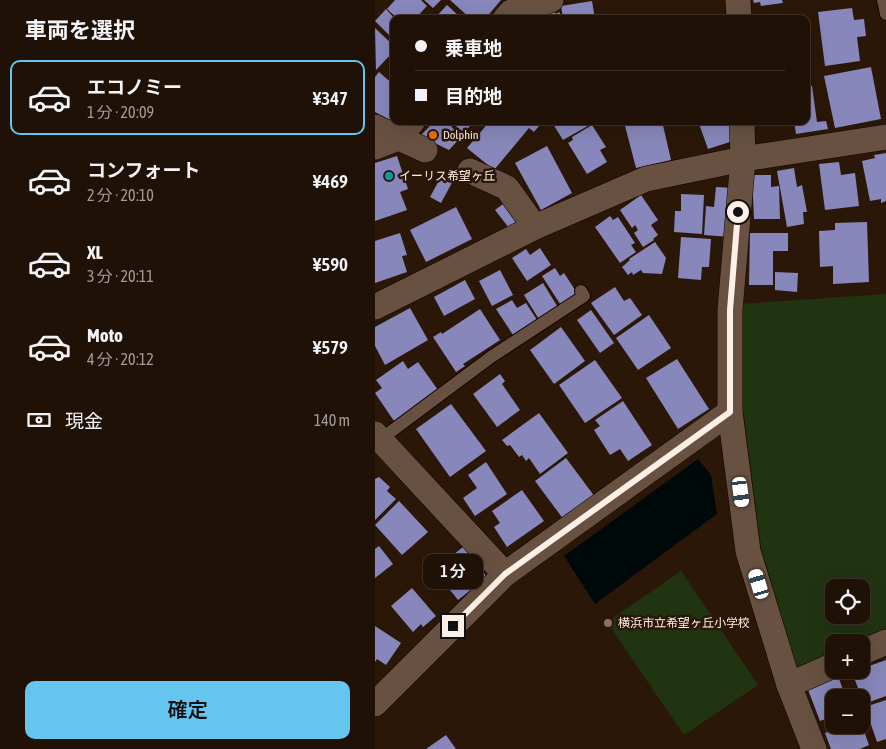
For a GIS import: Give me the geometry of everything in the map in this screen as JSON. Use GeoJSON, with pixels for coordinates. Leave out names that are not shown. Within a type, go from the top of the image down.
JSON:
{"type":"FeatureCollection","features":[{"type":"Feature","properties":{"kind":"street"},"geometry":{"type":"LineString","coordinates":[[738,0],[739,15]]}},
{"type":"Feature","properties":{"kind":"street"},"geometry":{"type":"LineString","coordinates":[[508,15],[511,12],[536,2]]}},
{"type":"Feature","properties":{"kind":"street"},"geometry":{"type":"LineString","coordinates":[[742,125],[743,159],[730,310],[730,412],[748,551],[789,686],[814,749]]}},
{"type":"Feature","properties":{"kind":"street"},"geometry":{"type":"LineString","coordinates":[[375,127],[406,130],[425,150]]}},
{"type":"Feature","properties":{"kind":"street"},"geometry":{"type":"LineString","coordinates":[[375,147],[406,130]]}},
{"type":"Feature","properties":{"kind":"street"},"geometry":{"type":"LineString","coordinates":[[375,307],[535,227],[646,179],[743,159],[886,138]]}},
{"type":"Feature","properties":{"kind":"street"},"geometry":{"type":"LineString","coordinates":[[470,171],[507,188],[535,227]]}},
{"type":"Feature","properties":{"kind":"street"},"geometry":{"type":"LineString","coordinates":[[375,704],[505,574],[730,412]]}},
{"type":"Feature","properties":{"kind":"street"},"geometry":{"type":"LineString","coordinates":[[377,439],[505,574]]}},
{"type":"Feature","properties":{"kind":"street"},"geometry":{"type":"LineString","coordinates":[[870,649],[886,642]]}},
{"type":"Feature","properties":{"kind":"street"},"geometry":{"type":"LineString","coordinates":[[789,686],[825,669]]}},
{"type":"Feature","properties":{"kind":"lane"},"geometry":{"type":"LineString","coordinates":[[883,0],[886,14]]}},
{"type":"Feature","properties":{"kind":"lane"},"geometry":{"type":"LineString","coordinates":[[377,439],[491,357],[584,296],[581,291]]}},
{"type":"Feature","properties":{"kind":"green space"},"geometry":{"type":"Polygon","coordinates":[[[886,294],[886,628],[870,635],[825,634],[825,655],[797,668],[761,547],[743,408],[741,304],[886,294]]]}},
{"type":"Feature","properties":{"kind":"green space"},"geometry":{"type":"Polygon","coordinates":[[[681,571],[758,685],[684,735],[607,622],[681,571]]]}},
{"type":"Feature","properties":{"kind":"shaded area"},"geometry":{"type":"Polygon","coordinates":[[[698,459],[711,475],[717,514],[595,604],[564,556],[698,459]]]}},
{"type":"Feature","properties":{"kind":"building"},"geometry":{"type":"Polygon","coordinates":[[[395,0],[421,0],[427,6],[419,15],[394,15],[387,9],[395,0]]]}},
{"type":"Feature","properties":{"kind":"building"},"geometry":{"type":"Polygon","coordinates":[[[424,0],[441,0],[433,8],[424,0]]]}},
{"type":"Feature","properties":{"kind":"building"},"geometry":{"type":"Polygon","coordinates":[[[450,0],[501,0],[488,15],[467,15],[450,0]]]}},
{"type":"Feature","properties":{"kind":"building"},"geometry":{"type":"Polygon","coordinates":[[[753,0],[782,0],[783,3],[761,6],[760,2],[754,3],[753,0]]]}},
{"type":"Feature","properties":{"kind":"building"},"geometry":{"type":"Polygon","coordinates":[[[592,1],[594,15],[562,15],[561,6],[592,1]]]}},
{"type":"Feature","properties":{"kind":"building"},"geometry":{"type":"Polygon","coordinates":[[[447,5],[458,15],[438,15],[447,5]]]}},
{"type":"Feature","properties":{"kind":"building"},"geometry":{"type":"Polygon","coordinates":[[[550,5],[556,14],[559,12],[561,15],[536,15],[550,5]]]}},
{"type":"Feature","properties":{"kind":"building"},"geometry":{"type":"Polygon","coordinates":[[[852,8],[854,20],[864,19],[866,36],[857,37],[860,61],[825,66],[818,12],[852,8]]]}},
{"type":"Feature","properties":{"kind":"building"},"geometry":{"type":"Polygon","coordinates":[[[386,9],[391,15],[390,36],[375,21],[386,9]]]}},
{"type":"Feature","properties":{"kind":"building"},"geometry":{"type":"Polygon","coordinates":[[[375,28],[390,42],[390,55],[376,70],[375,28]]]}},
{"type":"Feature","properties":{"kind":"building"},"geometry":{"type":"Polygon","coordinates":[[[871,67],[881,119],[835,128],[824,76],[871,67]]]}},
{"type":"Feature","properties":{"kind":"building"},"geometry":{"type":"Polygon","coordinates":[[[379,72],[390,82],[390,120],[375,112],[375,77],[379,72]]]}},
{"type":"Feature","properties":{"kind":"building"},"geometry":{"type":"Polygon","coordinates":[[[810,86],[812,86],[817,122],[826,121],[828,129],[796,134],[795,125],[810,125],[810,86]]]}},
{"type":"Feature","properties":{"kind":"building"},"geometry":{"type":"Polygon","coordinates":[[[431,125],[450,125],[461,137],[449,150],[420,136],[431,125]]]}},
{"type":"Feature","properties":{"kind":"building"},"geometry":{"type":"Polygon","coordinates":[[[455,125],[471,125],[464,133],[455,125]]]}},
{"type":"Feature","properties":{"kind":"building"},"geometry":{"type":"Polygon","coordinates":[[[487,125],[540,125],[534,132],[529,128],[494,170],[467,148],[487,125]]]}},
{"type":"Feature","properties":{"kind":"building"},"geometry":{"type":"Polygon","coordinates":[[[554,125],[589,125],[563,140],[554,125]]]}},
{"type":"Feature","properties":{"kind":"building"},"geometry":{"type":"Polygon","coordinates":[[[592,125],[606,147],[600,150],[607,162],[587,174],[568,143],[573,140],[572,137],[592,125]]]}},
{"type":"Feature","properties":{"kind":"building"},"geometry":{"type":"Polygon","coordinates":[[[625,125],[663,125],[671,160],[636,168],[625,125]]]}},
{"type":"Feature","properties":{"kind":"building"},"geometry":{"type":"Polygon","coordinates":[[[699,125],[731,125],[736,140],[708,149],[699,125]]]}},
{"type":"Feature","properties":{"kind":"building"},"geometry":{"type":"Polygon","coordinates":[[[547,146],[572,193],[541,210],[515,163],[547,146]]]}},
{"type":"Feature","properties":{"kind":"building"},"geometry":{"type":"Polygon","coordinates":[[[886,153],[886,201],[881,203],[881,199],[870,201],[862,161],[875,158],[874,155],[886,153]]]}},
{"type":"Feature","properties":{"kind":"building","name":"イーリス希望ヶ丘"},"geometry":{"type":"Polygon","coordinates":[[[397,156],[408,189],[400,192],[407,210],[375,221],[375,163],[397,156]]]}},
{"type":"Feature","properties":{"kind":"building"},"geometry":{"type":"Polygon","coordinates":[[[839,162],[841,175],[855,173],[859,206],[825,210],[819,164],[839,162]]]}},
{"type":"Feature","properties":{"kind":"building"},"geometry":{"type":"Polygon","coordinates":[[[794,168],[797,187],[802,185],[807,212],[803,212],[804,224],[787,227],[777,171],[794,168]]]}},
{"type":"Feature","properties":{"kind":"building"},"geometry":{"type":"Polygon","coordinates":[[[443,173],[454,179],[441,203],[430,197],[443,173]]]}},
{"type":"Feature","properties":{"kind":"building"},"geometry":{"type":"Polygon","coordinates":[[[752,175],[771,175],[771,187],[779,186],[780,219],[754,219],[752,175]]]}},
{"type":"Feature","properties":{"kind":"building"},"geometry":{"type":"Polygon","coordinates":[[[716,187],[735,188],[731,237],[704,235],[706,206],[714,207],[716,187]]]}},
{"type":"Feature","properties":{"kind":"building"},"geometry":{"type":"Polygon","coordinates":[[[681,194],[704,195],[702,234],[674,232],[675,211],[681,211],[681,194]]]}},
{"type":"Feature","properties":{"kind":"building"},"geometry":{"type":"Polygon","coordinates":[[[641,195],[658,220],[651,225],[658,235],[643,247],[634,233],[638,230],[635,225],[632,228],[620,210],[641,195]]]}},
{"type":"Feature","properties":{"kind":"building"},"geometry":{"type":"Polygon","coordinates":[[[507,201],[521,219],[509,228],[495,210],[507,201]]]}},
{"type":"Feature","properties":{"kind":"building"},"geometry":{"type":"Polygon","coordinates":[[[456,207],[472,239],[426,262],[410,230],[456,207]]]}},
{"type":"Feature","properties":{"kind":"building"},"geometry":{"type":"Polygon","coordinates":[[[610,216],[613,220],[618,217],[635,243],[631,245],[636,252],[620,263],[595,227],[610,216]]]}},
{"type":"Feature","properties":{"kind":"building"},"geometry":{"type":"Polygon","coordinates":[[[867,222],[869,282],[833,284],[833,266],[820,267],[819,231],[835,230],[835,223],[867,222]]]}},
{"type":"Feature","properties":{"kind":"building"},"geometry":{"type":"Polygon","coordinates":[[[400,233],[407,255],[402,256],[407,272],[375,283],[375,241],[400,233]]]}},
{"type":"Feature","properties":{"kind":"building"},"geometry":{"type":"Polygon","coordinates":[[[750,233],[788,233],[788,251],[773,251],[773,285],[749,285],[750,233]]]}},
{"type":"Feature","properties":{"kind":"building"},"geometry":{"type":"Polygon","coordinates":[[[681,237],[711,239],[709,267],[702,267],[701,280],[678,278],[681,237]]]}},
{"type":"Feature","properties":{"kind":"building"},"geometry":{"type":"Polygon","coordinates":[[[655,242],[666,258],[662,274],[643,273],[641,270],[633,275],[632,272],[628,275],[622,267],[629,259],[655,242]]]}},
{"type":"Feature","properties":{"kind":"building"},"geometry":{"type":"Polygon","coordinates":[[[540,248],[551,265],[527,281],[512,258],[526,249],[530,255],[540,248]]]}},
{"type":"Feature","properties":{"kind":"building"},"geometry":{"type":"Polygon","coordinates":[[[555,268],[560,276],[564,273],[579,296],[562,307],[542,276],[555,268]]]}},
{"type":"Feature","properties":{"kind":"building"},"geometry":{"type":"Polygon","coordinates":[[[500,270],[513,295],[492,306],[479,281],[500,270]]]}},
{"type":"Feature","properties":{"kind":"building"},"geometry":{"type":"Polygon","coordinates":[[[775,272],[798,273],[797,292],[775,290],[775,272]]]}},
{"type":"Feature","properties":{"kind":"building"},"geometry":{"type":"Polygon","coordinates":[[[465,280],[475,299],[444,316],[434,297],[465,280]]]}},
{"type":"Feature","properties":{"kind":"building"},"geometry":{"type":"Polygon","coordinates":[[[543,283],[559,309],[540,321],[524,295],[543,283]]]}},
{"type":"Feature","properties":{"kind":"building"},"geometry":{"type":"Polygon","coordinates":[[[615,287],[624,301],[630,298],[642,315],[614,335],[591,303],[615,287]]]}},
{"type":"Feature","properties":{"kind":"building"},"geometry":{"type":"Polygon","coordinates":[[[512,300],[517,308],[526,303],[539,323],[515,338],[496,309],[512,300]]]}},
{"type":"Feature","properties":{"kind":"building"},"geometry":{"type":"Polygon","coordinates":[[[410,308],[428,340],[385,365],[375,346],[375,327],[410,308]]]}},
{"type":"Feature","properties":{"kind":"building"},"geometry":{"type":"Polygon","coordinates":[[[480,309],[500,340],[463,364],[465,366],[456,372],[433,337],[441,332],[442,334],[480,309]]]}},
{"type":"Feature","properties":{"kind":"building"},"geometry":{"type":"Polygon","coordinates":[[[591,310],[614,343],[600,353],[577,320],[591,310]]]}},
{"type":"Feature","properties":{"kind":"building"},"geometry":{"type":"Polygon","coordinates":[[[649,315],[671,348],[638,370],[616,338],[649,315]]]}},
{"type":"Feature","properties":{"kind":"building"},"geometry":{"type":"Polygon","coordinates":[[[561,327],[585,361],[554,384],[530,350],[561,327]]]}},
{"type":"Feature","properties":{"kind":"building"},"geometry":{"type":"Polygon","coordinates":[[[677,359],[709,409],[678,429],[646,378],[677,359]]]}},
{"type":"Feature","properties":{"kind":"building"},"geometry":{"type":"Polygon","coordinates":[[[595,360],[622,398],[585,423],[559,385],[595,360]]]}},
{"type":"Feature","properties":{"kind":"building"},"geometry":{"type":"Polygon","coordinates":[[[403,361],[408,369],[418,362],[438,390],[394,421],[375,393],[382,388],[376,380],[403,361]]]}},
{"type":"Feature","properties":{"kind":"building"},"geometry":{"type":"Polygon","coordinates":[[[500,374],[505,381],[502,384],[520,410],[497,427],[473,394],[500,374]]]}},
{"type":"Feature","properties":{"kind":"building"},"geometry":{"type":"Polygon","coordinates":[[[623,401],[652,445],[628,461],[620,449],[610,455],[594,430],[600,426],[595,420],[623,401]]]}},
{"type":"Feature","properties":{"kind":"building"},"geometry":{"type":"Polygon","coordinates":[[[451,404],[486,451],[450,477],[416,429],[451,404]]]}},
{"type":"Feature","properties":{"kind":"building"},"geometry":{"type":"Polygon","coordinates":[[[539,413],[568,453],[540,474],[529,458],[526,461],[522,455],[519,457],[510,445],[507,446],[502,440],[539,413]]]}},
{"type":"Feature","properties":{"kind":"building"},"geometry":{"type":"Polygon","coordinates":[[[566,458],[595,497],[564,520],[535,481],[566,458]]]}},
{"type":"Feature","properties":{"kind":"building"},"geometry":{"type":"Polygon","coordinates":[[[486,462],[507,494],[475,516],[463,498],[477,488],[468,475],[486,462]]]}},
{"type":"Feature","properties":{"kind":"building"},"geometry":{"type":"Polygon","coordinates":[[[379,477],[390,487],[387,491],[396,499],[375,520],[375,479],[379,477]]]}},
{"type":"Feature","properties":{"kind":"building"},"geometry":{"type":"Polygon","coordinates":[[[522,490],[544,521],[507,547],[494,527],[500,523],[492,511],[522,490]]]}},
{"type":"Feature","properties":{"kind":"building"},"geometry":{"type":"Polygon","coordinates":[[[399,501],[428,532],[402,555],[375,525],[399,501]]]}},
{"type":"Feature","properties":{"kind":"building"},"geometry":{"type":"Polygon","coordinates":[[[379,546],[393,564],[375,578],[375,549],[379,546]]]}},
{"type":"Feature","properties":{"kind":"building"},"geometry":{"type":"Polygon","coordinates":[[[463,547],[487,577],[458,600],[434,570],[463,547]]]}},
{"type":"Feature","properties":{"kind":"building"},"geometry":{"type":"Polygon","coordinates":[[[412,588],[436,616],[423,627],[421,624],[413,632],[391,606],[412,588]]]}},
{"type":"Feature","properties":{"kind":"building"},"geometry":{"type":"Polygon","coordinates":[[[375,626],[401,643],[386,665],[377,659],[375,662],[375,626]]]}},
{"type":"Feature","properties":{"kind":"building"},"geometry":{"type":"Polygon","coordinates":[[[886,660],[886,696],[870,702],[870,689],[858,689],[855,679],[870,679],[870,666],[886,660]]]}},
{"type":"Feature","properties":{"kind":"building"},"geometry":{"type":"Polygon","coordinates":[[[830,679],[839,679],[843,689],[825,689],[825,719],[820,721],[807,687],[830,679]]]}},
{"type":"Feature","properties":{"kind":"building"},"geometry":{"type":"Polygon","coordinates":[[[886,700],[886,739],[877,742],[870,722],[870,705],[886,700]]]}},
{"type":"Feature","properties":{"kind":"building"},"geometry":{"type":"Polygon","coordinates":[[[825,734],[865,734],[869,745],[860,749],[831,749],[825,734]]]}},
{"type":"Feature","properties":{"kind":"building"},"geometry":{"type":"Polygon","coordinates":[[[446,735],[456,749],[426,749],[446,735]]]}},
{"type":"Feature","properties":{"kind":"place","name":"Dolphin"},"geometry":{"type":"Point","coordinates":[433,135]}},
{"type":"Feature","properties":{"kind":"place","name":"イーリス希望ヶ丘"},"geometry":{"type":"Point","coordinates":[389,176]}},
{"type":"Feature","properties":{"kind":"place","name":"横浜市立希望ヶ丘小学校"},"geometry":{"type":"Point","coordinates":[608,623]}},
{"type":"Feature","properties":{"kind":"route"},"geometry":{"type":"LineString","coordinates":[[453,626],[505,574],[730,412],[730,310],[738,212]]}}]}
